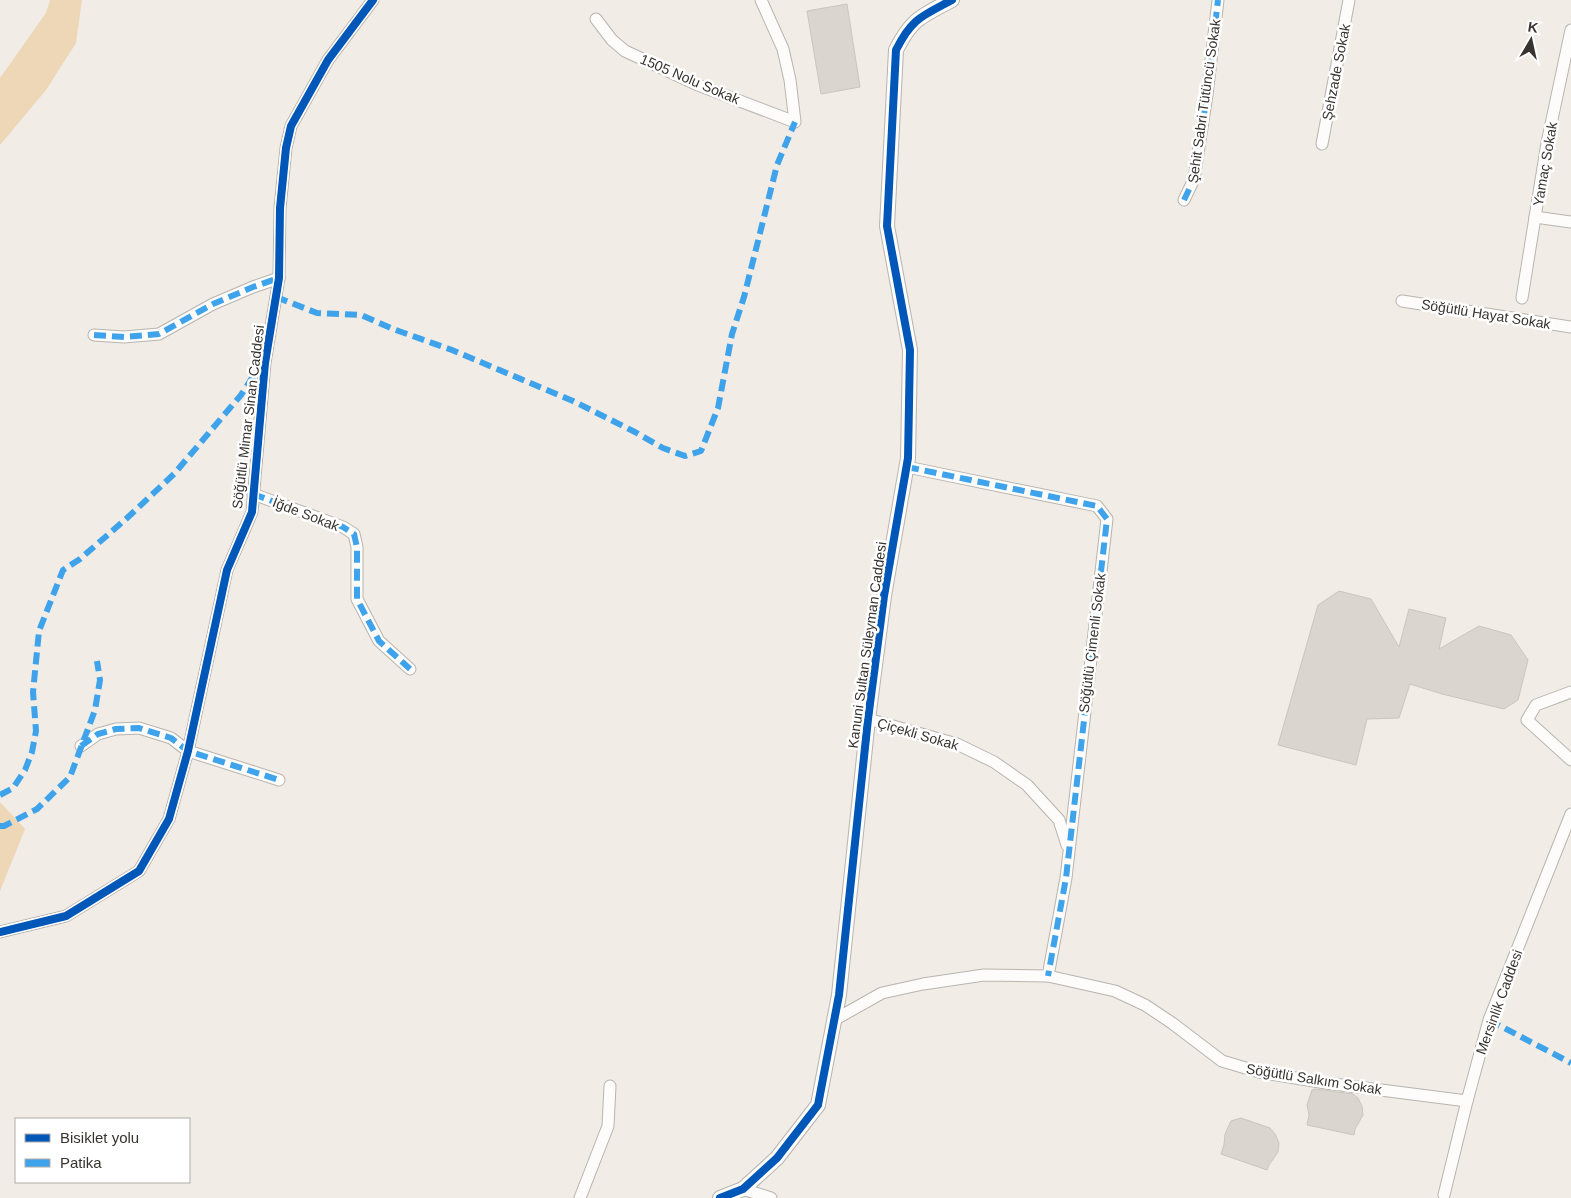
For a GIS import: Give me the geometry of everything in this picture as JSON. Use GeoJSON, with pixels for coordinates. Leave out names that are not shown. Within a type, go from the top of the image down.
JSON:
{"type":"FeatureCollection","features":[{"type":"Feature","properties":{"kind":"street","name":"Söğütlü Mimar Sinan Caddesi"},"geometry":{"type":"LineString","coordinates":[[0,932],[66,916],[139,871],[169,819],[188,751],[227,570],[252,512],[265,362],[279,278],[280,208],[286,148],[291,126],[328,60],[373,0]]}},
{"type":"Feature","properties":{"kind":"street","name":"1505 Nolu Sokak"},"geometry":{"type":"LineString","coordinates":[[596,19],[612,40],[625,51],[698,85],[795,122],[790,80],[783,49],[761,0]]}},
{"type":"Feature","properties":{"kind":"street","name":"Kanuni Sultan Süleyman Caddesi"},"geometry":{"type":"LineString","coordinates":[[720,1198],[743,1189],[777,1158],[818,1105],[839,994],[868,719],[884,596],[907,467],[910,350],[887,226],[896,50],[906,31],[921,16],[952,0]]}},
{"type":"Feature","properties":{"kind":"street","name":"Şehit Sabri Tütüncü Sokak"},"geometry":{"type":"LineString","coordinates":[[1184,200],[1194,179],[1207,95],[1218,0]]}},
{"type":"Feature","properties":{"kind":"street","name":"Şehzade Sokak"},"geometry":{"type":"LineString","coordinates":[[1322,144],[1350,0]]}},
{"type":"Feature","properties":{"kind":"street","name":"Yamaç Sokak"},"geometry":{"type":"LineString","coordinates":[[1522,298],[1547,143],[1571,30]]}},
{"type":"Feature","properties":{"kind":"street"},"geometry":{"type":"LineString","coordinates":[[1535,217],[1571,222]]}},
{"type":"Feature","properties":{"kind":"street"},"geometry":{"type":"LineString","coordinates":[[94,335],[158,334],[213,304],[253,286],[279,278]]}},
{"type":"Feature","properties":{"kind":"street","name":"Söğütlü Hayat Sokak"},"geometry":{"type":"LineString","coordinates":[[1402,302],[1571,327]]}},
{"type":"Feature","properties":{"kind":"street","name":"Söğütlü Çimenli Sokak"},"geometry":{"type":"LineString","coordinates":[[907,467],[1098,506],[1107,519],[1066,878],[1048,976]]}},
{"type":"Feature","properties":{"kind":"street","name":"İğde Sokak"},"geometry":{"type":"LineString","coordinates":[[253,494],[343,527],[354,534],[357,547],[357,599],[379,642],[410,669]]}},
{"type":"Feature","properties":{"kind":"street"},"geometry":{"type":"LineString","coordinates":[[1571,692],[1536,705],[1527,720],[1571,760]]}},
{"type":"Feature","properties":{"kind":"street","name":"Çiçekli Sokak"},"geometry":{"type":"LineString","coordinates":[[868,719],[957,744],[994,762],[1027,785],[1059,820],[1068,852]]}},
{"type":"Feature","properties":{"kind":"street"},"geometry":{"type":"LineString","coordinates":[[81,746],[98,734],[116,729],[139,728],[171,738],[188,751],[279,780]]}},
{"type":"Feature","properties":{"kind":"street","name":"Mersinlik Caddesi"},"geometry":{"type":"LineString","coordinates":[[1444,1195],[1489,1020],[1571,814]]}},
{"type":"Feature","properties":{"kind":"street","name":"Söğütlü Salkım Sokak"},"geometry":{"type":"LineString","coordinates":[[834,1020],[882,993],[923,984],[984,975],[1048,976],[1115,991],[1145,1005],[1222,1061],[1259,1072],[1467,1101]]}},
{"type":"Feature","properties":{"kind":"street"},"geometry":{"type":"LineString","coordinates":[[580,1198],[608,1126],[610,1086]]}},
{"type":"Feature","properties":{"kind":"street"},"geometry":{"type":"LineString","coordinates":[[743,1189],[771,1198]]}},
{"type":"Feature","properties":{"kind":"shaded area"},"geometry":{"type":"Polygon","coordinates":[[[50,0],[82,0],[76,43],[46,90],[0,145],[0,78],[46,13],[50,0]]]}},
{"type":"Feature","properties":{"kind":"shaded area"},"geometry":{"type":"Polygon","coordinates":[[[0,802],[25,829],[0,891],[0,802]]]}},
{"type":"Feature","properties":{"kind":"building"},"geometry":{"type":"Polygon","coordinates":[[[847,4],[860,87],[821,94],[807,11],[847,4]]]}},
{"type":"Feature","properties":{"kind":"building"},"geometry":{"type":"Polygon","coordinates":[[[1339,591],[1371,599],[1399,647],[1409,609],[1446,618],[1439,649],[1479,626],[1511,635],[1528,660],[1518,700],[1504,709],[1410,684],[1399,718],[1367,719],[1356,765],[1278,745],[1318,605],[1339,591]]]}},
{"type":"Feature","properties":{"kind":"building"},"geometry":{"type":"Polygon","coordinates":[[[1312,1090],[1353,1094],[1358,1098],[1362,1106],[1363,1115],[1355,1129],[1354,1135],[1307,1125],[1309,1115],[1307,1105],[1312,1090]]]}},
{"type":"Feature","properties":{"kind":"building"},"geometry":{"type":"Polygon","coordinates":[[[1241,1118],[1270,1128],[1275,1134],[1279,1143],[1278,1152],[1267,1170],[1221,1154],[1225,1134],[1231,1121],[1241,1118]]]}},
{"type":"Feature","properties":{"kind":"marked path"},"geometry":{"type":"LineString","coordinates":[[1184,200],[1194,179],[1207,95],[1218,0]]}},
{"type":"Feature","properties":{"kind":"marked path"},"geometry":{"type":"LineString","coordinates":[[276,297],[317,313],[361,315],[393,329],[452,350],[573,401],[663,448],[685,456],[701,451],[718,408],[732,334],[744,297],[777,165],[795,122]]}},
{"type":"Feature","properties":{"kind":"marked path"},"geometry":{"type":"LineString","coordinates":[[94,335],[124,337],[159,334],[213,304],[279,278]]}},
{"type":"Feature","properties":{"kind":"marked path"},"geometry":{"type":"LineString","coordinates":[[0,795],[13,788],[25,770],[32,752],[36,731],[33,692],[39,631],[63,570],[80,559],[174,474],[241,395],[264,364]]}},
{"type":"Feature","properties":{"kind":"marked path"},"geometry":{"type":"LineString","coordinates":[[907,467],[1097,506],[1107,519],[1066,878],[1048,976]]}},
{"type":"Feature","properties":{"kind":"marked path"},"geometry":{"type":"LineString","coordinates":[[253,494],[343,527],[354,534],[357,547],[357,599],[379,641],[410,669]]}},
{"type":"Feature","properties":{"kind":"marked path"},"geometry":{"type":"LineString","coordinates":[[0,826],[4,826],[37,809],[70,777],[95,710],[100,680],[97,661]]}},
{"type":"Feature","properties":{"kind":"marked path"},"geometry":{"type":"LineString","coordinates":[[81,746],[98,734],[116,729],[139,728],[171,738],[188,751],[279,780]]}},
{"type":"Feature","properties":{"kind":"marked path"},"geometry":{"type":"LineString","coordinates":[[1489,1020],[1571,1063]]}},
{"type":"Feature","properties":{"kind":"cycle path"},"geometry":{"type":"LineString","coordinates":[[0,932],[66,916],[139,871],[169,819],[188,751],[227,570],[252,512],[265,363],[279,278],[280,208],[286,148],[291,126],[328,60],[373,0]]}},
{"type":"Feature","properties":{"kind":"cycle path"},"geometry":{"type":"LineString","coordinates":[[720,1198],[743,1189],[777,1158],[818,1105],[839,995],[868,719],[884,596],[908,458],[910,350],[887,226],[896,50],[913,24],[952,0]]}}]}
